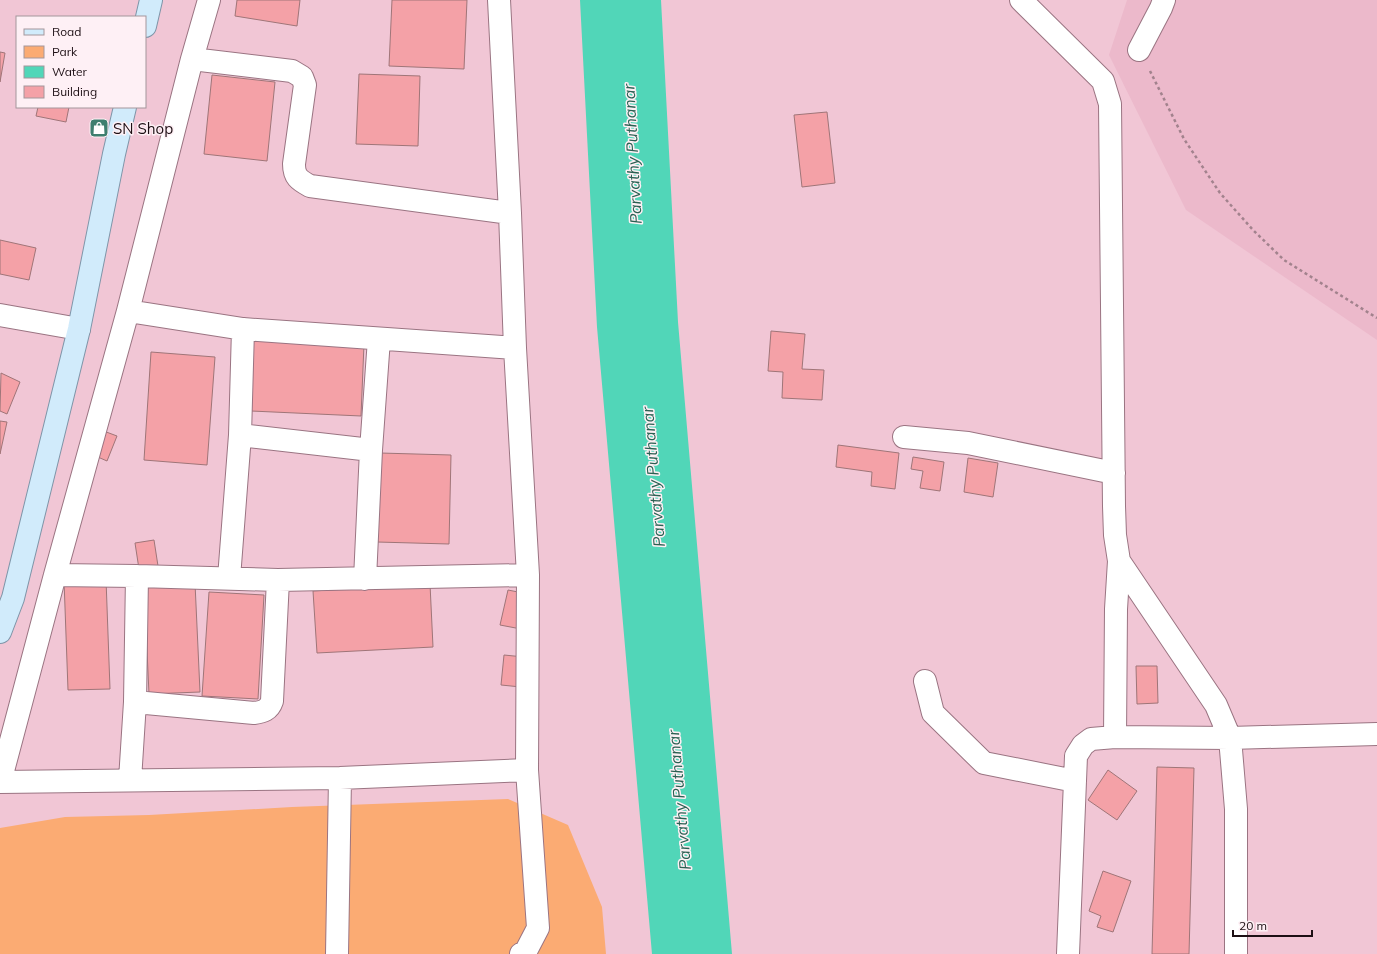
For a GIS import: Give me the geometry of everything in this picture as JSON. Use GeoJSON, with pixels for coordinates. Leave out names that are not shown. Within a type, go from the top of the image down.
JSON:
{"type":"FeatureCollection","features":[{"type":"Feature","properties":{"kind":"main road"},"geometry":{"type":"LineString","coordinates":[[146,22],[151,0]]}},
{"type":"Feature","properties":{"kind":"main road"},"geometry":{"type":"LineString","coordinates":[[0,632],[6,596],[79,330],[114,154],[125,108]]}},
{"type":"Feature","properties":{"kind":"street"},"geometry":{"type":"LineString","coordinates":[[209,0],[192,59],[128,311],[55,575],[0,783],[340,778],[527,770]]}},
{"type":"Feature","properties":{"kind":"street"},"geometry":{"type":"LineString","coordinates":[[499,0],[510,213],[515,348],[528,575],[527,770],[538,928],[526,951],[521,954]]}},
{"type":"Feature","properties":{"kind":"street"},"geometry":{"type":"LineString","coordinates":[[1021,0],[1103,81],[1110,104],[1115,535],[1119,561],[1116,609],[1115,737]]}},
{"type":"Feature","properties":{"kind":"street"},"geometry":{"type":"LineString","coordinates":[[1139,50],[1164,0]]}},
{"type":"Feature","properties":{"kind":"street"},"geometry":{"type":"LineString","coordinates":[[192,59],[292,72],[302,76],[305,85],[294,173],[300,181],[310,186],[510,213]]}},
{"type":"Feature","properties":{"kind":"street"},"geometry":{"type":"LineString","coordinates":[[128,311],[243,329],[515,348]]}},
{"type":"Feature","properties":{"kind":"street"},"geometry":{"type":"LineString","coordinates":[[0,315],[79,330]]}},
{"type":"Feature","properties":{"kind":"street"},"geometry":{"type":"LineString","coordinates":[[229,578],[240,435],[243,329]]}},
{"type":"Feature","properties":{"kind":"street"},"geometry":{"type":"LineString","coordinates":[[365,578],[379,339]]}},
{"type":"Feature","properties":{"kind":"street"},"geometry":{"type":"LineString","coordinates":[[240,435],[372,450]]}},
{"type":"Feature","properties":{"kind":"street"},"geometry":{"type":"LineString","coordinates":[[904,437],[968,443],[1114,473]]}},
{"type":"Feature","properties":{"kind":"street"},"geometry":{"type":"LineString","coordinates":[[1119,561],[1216,705],[1230,738],[1236,809],[1236,954]]}},
{"type":"Feature","properties":{"kind":"street"},"geometry":{"type":"LineString","coordinates":[[55,575],[278,580],[528,575]]}},
{"type":"Feature","properties":{"kind":"street"},"geometry":{"type":"LineString","coordinates":[[130,780],[135,702],[137,576]]}},
{"type":"Feature","properties":{"kind":"street"},"geometry":{"type":"LineString","coordinates":[[135,702],[254,713],[262,712],[268,709],[272,701],[278,580]]}},
{"type":"Feature","properties":{"kind":"street"},"geometry":{"type":"LineString","coordinates":[[925,681],[933,713],[984,762],[1075,781]]}},
{"type":"Feature","properties":{"kind":"street"},"geometry":{"type":"LineString","coordinates":[[1068,954],[1076,756],[1083,746],[1092,739],[1115,737],[1230,738],[1377,734]]}},
{"type":"Feature","properties":{"kind":"street"},"geometry":{"type":"LineString","coordinates":[[337,954],[340,778]]}},
{"type":"Feature","properties":{"kind":"path"},"geometry":{"type":"LineString","coordinates":[[1139,50],[1184,139],[1220,193],[1253,230],[1284,260],[1377,318]]}},
{"type":"Feature","properties":{"kind":"shaded area"},"geometry":{"type":"Polygon","coordinates":[[[1127,0],[1377,0],[1377,340],[1186,210],[1109,55],[1127,0]]]}},
{"type":"Feature","properties":{"kind":"green space"},"geometry":{"type":"Polygon","coordinates":[[[508,799],[568,825],[602,907],[606,954],[0,954],[0,828],[65,817],[149,815],[292,807],[508,799]]]}},
{"type":"Feature","properties":{"kind":"water","name":"Parvathy Puthanar"},"geometry":{"type":"Polygon","coordinates":[[[580,0],[661,0],[678,322],[732,954],[652,954],[597,327],[580,0]]]}},
{"type":"Feature","properties":{"kind":"building"},"geometry":{"type":"Polygon","coordinates":[[[237,0],[300,0],[297,26],[235,16],[237,0]]]}},
{"type":"Feature","properties":{"kind":"building"},"geometry":{"type":"Polygon","coordinates":[[[392,0],[467,0],[464,69],[389,66],[392,0]]]}},
{"type":"Feature","properties":{"kind":"building"},"geometry":{"type":"Polygon","coordinates":[[[0,52],[5,53],[0,82],[0,52]]]}},
{"type":"Feature","properties":{"kind":"building"},"geometry":{"type":"Polygon","coordinates":[[[359,74],[420,76],[418,146],[356,144],[359,74]]]}},
{"type":"Feature","properties":{"kind":"building"},"geometry":{"type":"Polygon","coordinates":[[[212,75],[275,82],[267,161],[204,154],[212,75]]]}},
{"type":"Feature","properties":{"kind":"building"},"geometry":{"type":"Polygon","coordinates":[[[38,108],[69,108],[66,122],[36,116],[38,108]]]}},
{"type":"Feature","properties":{"kind":"building"},"geometry":{"type":"Polygon","coordinates":[[[827,112],[835,183],[802,187],[794,115],[827,112]]]}},
{"type":"Feature","properties":{"kind":"building"},"geometry":{"type":"Polygon","coordinates":[[[0,240],[36,248],[29,280],[0,274],[0,240]]]}},
{"type":"Feature","properties":{"kind":"building"},"geometry":{"type":"Polygon","coordinates":[[[771,331],[805,334],[802,369],[824,370],[822,400],[782,398],[783,372],[768,371],[771,331]]]}},
{"type":"Feature","properties":{"kind":"building"},"geometry":{"type":"Polygon","coordinates":[[[253,338],[364,344],[361,416],[251,411],[253,338]]]}},
{"type":"Feature","properties":{"kind":"building"},"geometry":{"type":"Polygon","coordinates":[[[151,352],[215,357],[207,465],[144,460],[151,352]]]}},
{"type":"Feature","properties":{"kind":"building"},"geometry":{"type":"Polygon","coordinates":[[[1,373],[20,382],[7,414],[0,411],[1,373]]]}},
{"type":"Feature","properties":{"kind":"building"},"geometry":{"type":"Polygon","coordinates":[[[0,421],[7,422],[0,454],[0,421]]]}},
{"type":"Feature","properties":{"kind":"building"},"geometry":{"type":"Polygon","coordinates":[[[101,430],[117,436],[107,461],[91,454],[101,430]]]}},
{"type":"Feature","properties":{"kind":"building"},"geometry":{"type":"Polygon","coordinates":[[[838,445],[899,453],[895,489],[871,486],[872,472],[836,467],[838,445]]]}},
{"type":"Feature","properties":{"kind":"building"},"geometry":{"type":"Polygon","coordinates":[[[380,453],[451,455],[449,544],[377,542],[380,453]]]}},
{"type":"Feature","properties":{"kind":"building"},"geometry":{"type":"Polygon","coordinates":[[[913,457],[944,462],[940,491],[920,488],[923,471],[911,469],[913,457]]]}},
{"type":"Feature","properties":{"kind":"building"},"geometry":{"type":"Polygon","coordinates":[[[968,458],[998,463],[993,497],[964,492],[968,458]]]}},
{"type":"Feature","properties":{"kind":"building"},"geometry":{"type":"Polygon","coordinates":[[[154,540],[158,566],[139,569],[135,543],[154,540]]]}},
{"type":"Feature","properties":{"kind":"building"},"geometry":{"type":"Polygon","coordinates":[[[106,579],[110,689],[68,690],[64,580],[106,579]]]}},
{"type":"Feature","properties":{"kind":"building"},"geometry":{"type":"Polygon","coordinates":[[[195,583],[200,692],[149,694],[144,585],[195,583]]]}},
{"type":"Feature","properties":{"kind":"building"},"geometry":{"type":"Polygon","coordinates":[[[430,584],[433,647],[317,653],[313,591],[430,584]]]}},
{"type":"Feature","properties":{"kind":"building"},"geometry":{"type":"Polygon","coordinates":[[[508,590],[528,594],[521,629],[500,625],[508,590]]]}},
{"type":"Feature","properties":{"kind":"building"},"geometry":{"type":"Polygon","coordinates":[[[209,592],[264,595],[258,699],[202,696],[209,592]]]}},
{"type":"Feature","properties":{"kind":"building"},"geometry":{"type":"Polygon","coordinates":[[[504,655],[524,657],[521,687],[501,685],[504,655]]]}},
{"type":"Feature","properties":{"kind":"building"},"geometry":{"type":"Polygon","coordinates":[[[1136,666],[1157,666],[1158,703],[1137,704],[1136,666]]]}},
{"type":"Feature","properties":{"kind":"building"},"geometry":{"type":"Polygon","coordinates":[[[1157,767],[1194,768],[1189,954],[1152,954],[1157,767]]]}},
{"type":"Feature","properties":{"kind":"building"},"geometry":{"type":"Polygon","coordinates":[[[1108,770],[1137,791],[1117,820],[1088,800],[1108,770]]]}},
{"type":"Feature","properties":{"kind":"building"},"geometry":{"type":"Polygon","coordinates":[[[1103,871],[1131,881],[1113,932],[1097,927],[1101,916],[1089,911],[1103,871]]]}},
{"type":"Feature","properties":{"kind":"place","name":"SN Shop"},"geometry":{"type":"Point","coordinates":[99,128]}}]}
